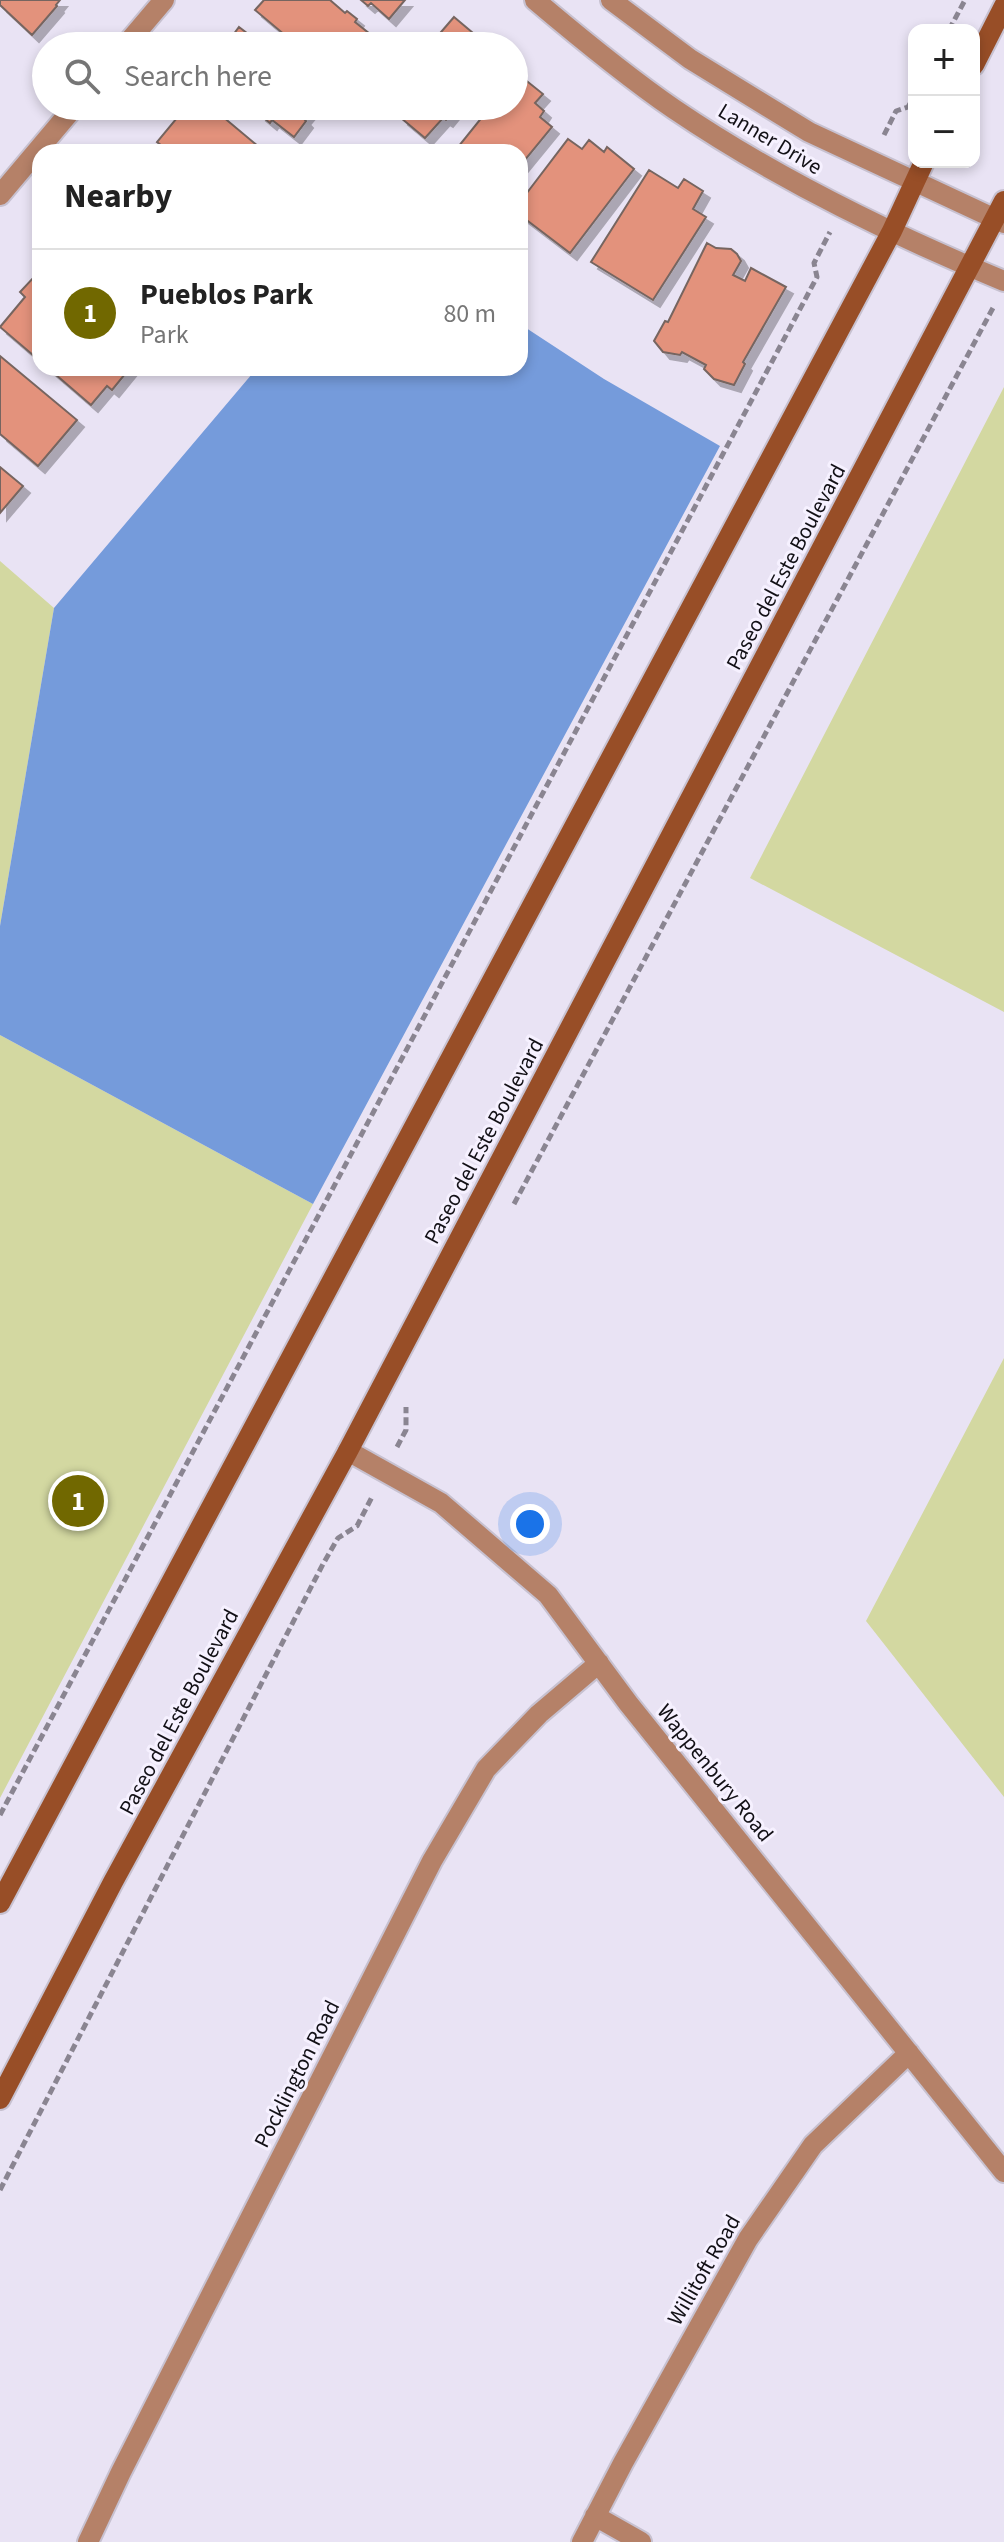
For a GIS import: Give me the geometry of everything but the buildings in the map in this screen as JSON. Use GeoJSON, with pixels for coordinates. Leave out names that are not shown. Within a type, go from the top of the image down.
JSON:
{"type":"FeatureCollection","features":[{"type":"Feature","properties":{"kind":"main road"},"geometry":{"type":"LineString","coordinates":[[980,53],[1004,6]]}},
{"type":"Feature","properties":{"kind":"main road"},"geometry":{"type":"LineString","coordinates":[[0,1903],[892,231],[921,168]]}},
{"type":"Feature","properties":{"kind":"main road","name":"Paseo del Este Boulevard"},"geometry":{"type":"LineString","coordinates":[[0,2099],[113,1882],[348,1451],[1001,214]]}},
{"type":"Feature","properties":{"kind":"street"},"geometry":{"type":"LineString","coordinates":[[137,32],[164,0]]}},
{"type":"Feature","properties":{"kind":"street","name":"Lanner Drive"},"geometry":{"type":"LineString","coordinates":[[535,0],[622,72],[677,111],[801,186],[1004,281]]}},
{"type":"Feature","properties":{"kind":"street","name":"Lanner Drive"},"geometry":{"type":"LineString","coordinates":[[611,0],[690,59],[809,132],[914,182],[1001,214]]}},
{"type":"Feature","properties":{"kind":"street"},"geometry":{"type":"LineString","coordinates":[[43,144],[63,120]]}},
{"type":"Feature","properties":{"kind":"street"},"geometry":{"type":"LineString","coordinates":[[0,195],[32,157]]}},
{"type":"Feature","properties":{"kind":"street","name":"Wappenbury Road"},"geometry":{"type":"LineString","coordinates":[[348,1451],[441,1503],[548,1595],[638,1715],[1004,2172]]}},
{"type":"Feature","properties":{"kind":"street","name":"Pocklington Road"},"geometry":{"type":"LineString","coordinates":[[88,2542],[440,1848],[486,1769],[539,1714],[599,1663]]}},
{"type":"Feature","properties":{"kind":"street","name":"Willitoft Road"},"geometry":{"type":"LineString","coordinates":[[582,2542],[748,2239],[813,2145],[909,2053]]}},
{"type":"Feature","properties":{"kind":"street"},"geometry":{"type":"LineString","coordinates":[[595,2516],[641,2542]]}},
{"type":"Feature","properties":{"kind":"path"},"geometry":{"type":"LineString","coordinates":[[952,24],[965,0]]}},
{"type":"Feature","properties":{"kind":"path"},"geometry":{"type":"LineString","coordinates":[[881,139],[896,111],[908,107]]}},
{"type":"Feature","properties":{"kind":"path"},"geometry":{"type":"LineString","coordinates":[[0,1815],[817,277],[814,263],[834,226]]}},
{"type":"Feature","properties":{"kind":"path"},"geometry":{"type":"LineString","coordinates":[[508,1216],[994,308]]}},
{"type":"Feature","properties":{"kind":"path"},"geometry":{"type":"LineString","coordinates":[[397,1447],[406,1430],[406,1408],[411,1396]]}},
{"type":"Feature","properties":{"kind":"path"},"geometry":{"type":"LineString","coordinates":[[0,2190],[323,1564],[338,1538],[357,1526],[366,1507]]}},
{"type":"Feature","properties":{"kind":"green space"},"geometry":{"type":"Polygon","coordinates":[[[1004,387],[1004,1012],[750,878],[1004,387]]]}},
{"type":"Feature","properties":{"kind":"green space"},"geometry":{"type":"Polygon","coordinates":[[[0,561],[54,608],[0,926],[0,561]]]}},
{"type":"Feature","properties":{"kind":"green space"},"geometry":{"type":"Polygon","coordinates":[[[0,1035],[313,1204],[0,1798],[0,1035]]]}},
{"type":"Feature","properties":{"kind":"green space"},"geometry":{"type":"Polygon","coordinates":[[[1004,1358],[1004,1797],[866,1621],[1004,1358]]]}},
{"type":"Feature","properties":{"kind":"water"},"geometry":{"type":"Polygon","coordinates":[[[528,329],[604,379],[720,446],[313,1204],[0,1035],[0,926],[54,608],[250,376],[528,376],[528,329]]]}},
{"type":"Feature","properties":{"kind":"place","name":"Pueblos Park"},"geometry":{"type":"Point","coordinates":[78,1501]}}]}
